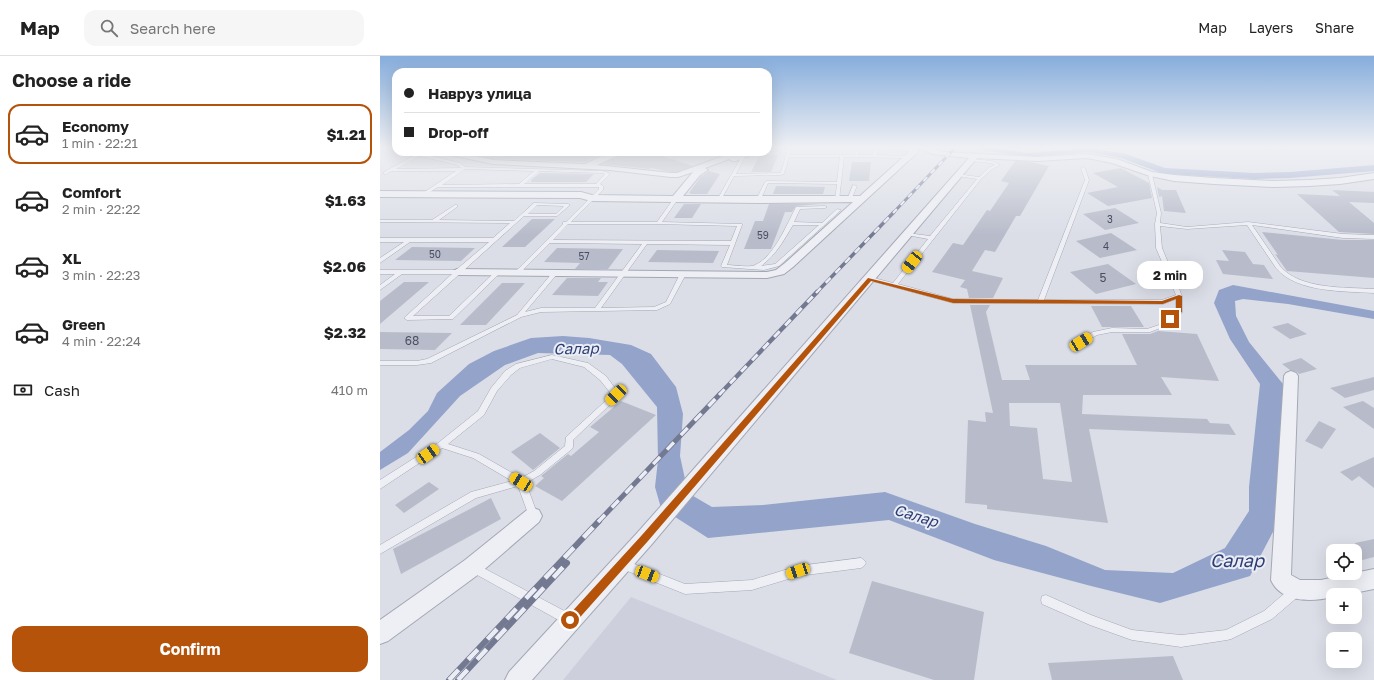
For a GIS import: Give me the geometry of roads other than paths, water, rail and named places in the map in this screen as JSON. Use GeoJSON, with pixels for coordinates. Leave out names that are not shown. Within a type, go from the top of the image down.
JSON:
{"type":"FeatureCollection","features":[{"type":"Feature","properties":{"kind":"street"},"geometry":{"type":"LineString","coordinates":[[676,199],[694,177]]}},
{"type":"Feature","properties":{"kind":"street"},"geometry":{"type":"LineString","coordinates":[[457,272],[767,275],[780,272],[789,265],[886,177]]}},
{"type":"Feature","properties":{"kind":"street"},"geometry":{"type":"LineString","coordinates":[[517,680],[703,472],[909,234],[956,177]]}},
{"type":"Feature","properties":{"kind":"street"},"geometry":{"type":"LineString","coordinates":[[1171,177],[1190,180],[1274,184],[1340,181],[1366,177]]}},
{"type":"Feature","properties":{"kind":"street"},"geometry":{"type":"LineString","coordinates":[[383,195],[580,195],[591,198],[719,200],[862,199]]}},
{"type":"Feature","properties":{"kind":"street"},"geometry":{"type":"LineString","coordinates":[[1291,376],[1281,580],[1298,590],[1321,590],[1374,579]]}},
{"type":"Feature","properties":{"kind":"street"},"geometry":{"type":"LineString","coordinates":[[380,633],[472,567],[533,516]]}},
{"type":"Feature","properties":{"kind":"lane"},"geometry":{"type":"LineString","coordinates":[[424,194],[450,177]]}},
{"type":"Feature","properties":{"kind":"lane"},"geometry":{"type":"LineString","coordinates":[[519,186],[530,177]]}},
{"type":"Feature","properties":{"kind":"lane"},"geometry":{"type":"LineString","coordinates":[[597,185],[605,177]]}},
{"type":"Feature","properties":{"kind":"lane"},"geometry":{"type":"LineString","coordinates":[[719,200],[732,177]]}},
{"type":"Feature","properties":{"kind":"lane"},"geometry":{"type":"LineString","coordinates":[[836,200],[840,177]]}},
{"type":"Feature","properties":{"kind":"lane"},"geometry":{"type":"LineString","coordinates":[[974,177],[980,178]]}},
{"type":"Feature","properties":{"kind":"lane"},"geometry":{"type":"LineString","coordinates":[[1040,301],[1087,180],[1086,177]]}},
{"type":"Feature","properties":{"kind":"lane"},"geometry":{"type":"LineString","coordinates":[[1081,342],[1095,333],[1112,330],[1148,331],[1161,326],[1179,312],[1179,296],[1159,248],[1157,224],[1160,213],[1151,177]]}},
{"type":"Feature","properties":{"kind":"lane"},"geometry":{"type":"LineString","coordinates":[[894,285],[980,178]]}},
{"type":"Feature","properties":{"kind":"lane"},"geometry":{"type":"LineString","coordinates":[[758,200],[767,182],[839,183]]}},
{"type":"Feature","properties":{"kind":"lane"},"geometry":{"type":"LineString","coordinates":[[437,186],[601,186],[601,189],[565,223],[518,272]]}},
{"type":"Feature","properties":{"kind":"lane"},"geometry":{"type":"LineString","coordinates":[[849,200],[855,186]]}},
{"type":"Feature","properties":{"kind":"lane"},"geometry":{"type":"LineString","coordinates":[[658,223],[676,199]]}},
{"type":"Feature","properties":{"kind":"lane"},"geometry":{"type":"LineString","coordinates":[[498,272],[451,318],[407,318],[493,240],[536,204],[568,205],[557,215],[523,215]]}},
{"type":"Feature","properties":{"kind":"lane"},"geometry":{"type":"LineString","coordinates":[[434,221],[455,206]]}},
{"type":"Feature","properties":{"kind":"lane"},"geometry":{"type":"LineString","coordinates":[[754,268],[768,259],[778,249],[798,208],[825,207]]}},
{"type":"Feature","properties":{"kind":"lane"},"geometry":{"type":"LineString","coordinates":[[565,223],[740,225],[724,266],[770,268],[777,265],[839,210]]}},
{"type":"Feature","properties":{"kind":"lane"},"geometry":{"type":"LineString","coordinates":[[380,221],[515,222]]}},
{"type":"Feature","properties":{"kind":"lane"},"geometry":{"type":"LineString","coordinates":[[1157,224],[1187,228],[1248,223],[1343,236],[1374,237]]}},
{"type":"Feature","properties":{"kind":"lane"},"geometry":{"type":"LineString","coordinates":[[1248,223],[1282,272],[1299,282],[1316,287],[1374,291]]}},
{"type":"Feature","properties":{"kind":"lane"},"geometry":{"type":"LineString","coordinates":[[791,224],[824,224]]}},
{"type":"Feature","properties":{"kind":"lane"},"geometry":{"type":"LineString","coordinates":[[909,234],[931,238]]}},
{"type":"Feature","properties":{"kind":"lane"},"geometry":{"type":"LineString","coordinates":[[380,240],[493,240]]}},
{"type":"Feature","properties":{"kind":"lane"},"geometry":{"type":"LineString","coordinates":[[380,261],[408,240]]}},
{"type":"Feature","properties":{"kind":"lane"},"geometry":{"type":"LineString","coordinates":[[548,241],[733,243]]}},
{"type":"Feature","properties":{"kind":"lane"},"geometry":{"type":"LineString","coordinates":[[597,309],[646,242]]}},
{"type":"Feature","properties":{"kind":"lane"},"geometry":{"type":"LineString","coordinates":[[380,272],[457,272]]}},
{"type":"Feature","properties":{"kind":"lane"},"geometry":{"type":"LineString","coordinates":[[380,288],[401,272]]}},
{"type":"Feature","properties":{"kind":"lane"},"geometry":{"type":"LineString","coordinates":[[519,316],[555,273]]}},
{"type":"Feature","properties":{"kind":"lane"},"geometry":{"type":"LineString","coordinates":[[380,363],[417,363],[429,361],[519,316],[541,310],[655,309],[668,303],[683,274]]}},
{"type":"Feature","properties":{"kind":"lane"},"geometry":{"type":"LineString","coordinates":[[870,279],[953,301],[1163,302],[1179,296]]}},
{"type":"Feature","properties":{"kind":"lane"},"geometry":{"type":"LineString","coordinates":[[380,485],[441,445],[481,413],[494,390],[508,373],[518,366],[552,358],[586,365],[603,378],[616,395],[569,439],[569,447],[537,473],[521,482],[474,495],[380,550]]}},
{"type":"Feature","properties":{"kind":"lane"},"geometry":{"type":"LineString","coordinates":[[441,445],[476,456],[521,482],[533,516]]}},
{"type":"Feature","properties":{"kind":"lane"},"geometry":{"type":"LineString","coordinates":[[622,564],[685,589],[752,586],[798,571],[861,564]]}},
{"type":"Feature","properties":{"kind":"lane"},"geometry":{"type":"LineString","coordinates":[[472,567],[570,620]]}},
{"type":"Feature","properties":{"kind":"lane"},"geometry":{"type":"LineString","coordinates":[[1046,600],[1090,620],[1132,635],[1181,641],[1228,635],[1268,615],[1298,590]]}},
{"type":"Feature","properties":{"kind":"water","name":"Салар"},"geometry":{"type":"Polygon","coordinates":[[[1233,285],[1374,311],[1374,319],[1288,304],[1243,299],[1235,301],[1236,316],[1249,342],[1283,384],[1289,409],[1276,526],[1250,576],[1160,603],[994,560],[889,520],[708,538],[661,508],[655,487],[658,460],[657,407],[622,364],[610,355],[538,353],[505,365],[460,396],[408,453],[380,470],[380,452],[409,430],[428,411],[437,393],[469,364],[494,351],[531,338],[563,336],[589,338],[631,345],[651,354],[676,387],[683,414],[680,456],[688,493],[712,507],[763,505],[885,492],[975,524],[1046,546],[1105,570],[1173,573],[1225,548],[1249,511],[1249,487],[1260,384],[1230,339],[1214,303],[1219,290],[1233,285]]]}},
{"type":"Feature","properties":{"kind":"railway"},"geometry":{"type":"LineString","coordinates":[[893,213],[927,177]]}},
{"type":"Feature","properties":{"kind":"railway"},"geometry":{"type":"LineString","coordinates":[[816,293],[894,212]]}},
{"type":"Feature","properties":{"kind":"railway"},"geometry":{"type":"LineString","coordinates":[[719,395],[817,292]]}},
{"type":"Feature","properties":{"kind":"railway"},"geometry":{"type":"LineString","coordinates":[[598,522],[720,394]]}},
{"type":"Feature","properties":{"kind":"railway"},"geometry":{"type":"LineString","coordinates":[[449,680],[599,521]]}},
{"type":"Feature","properties":{"kind":"railway"},"geometry":{"type":"LineString","coordinates":[[458,680],[567,563]]}}]}
